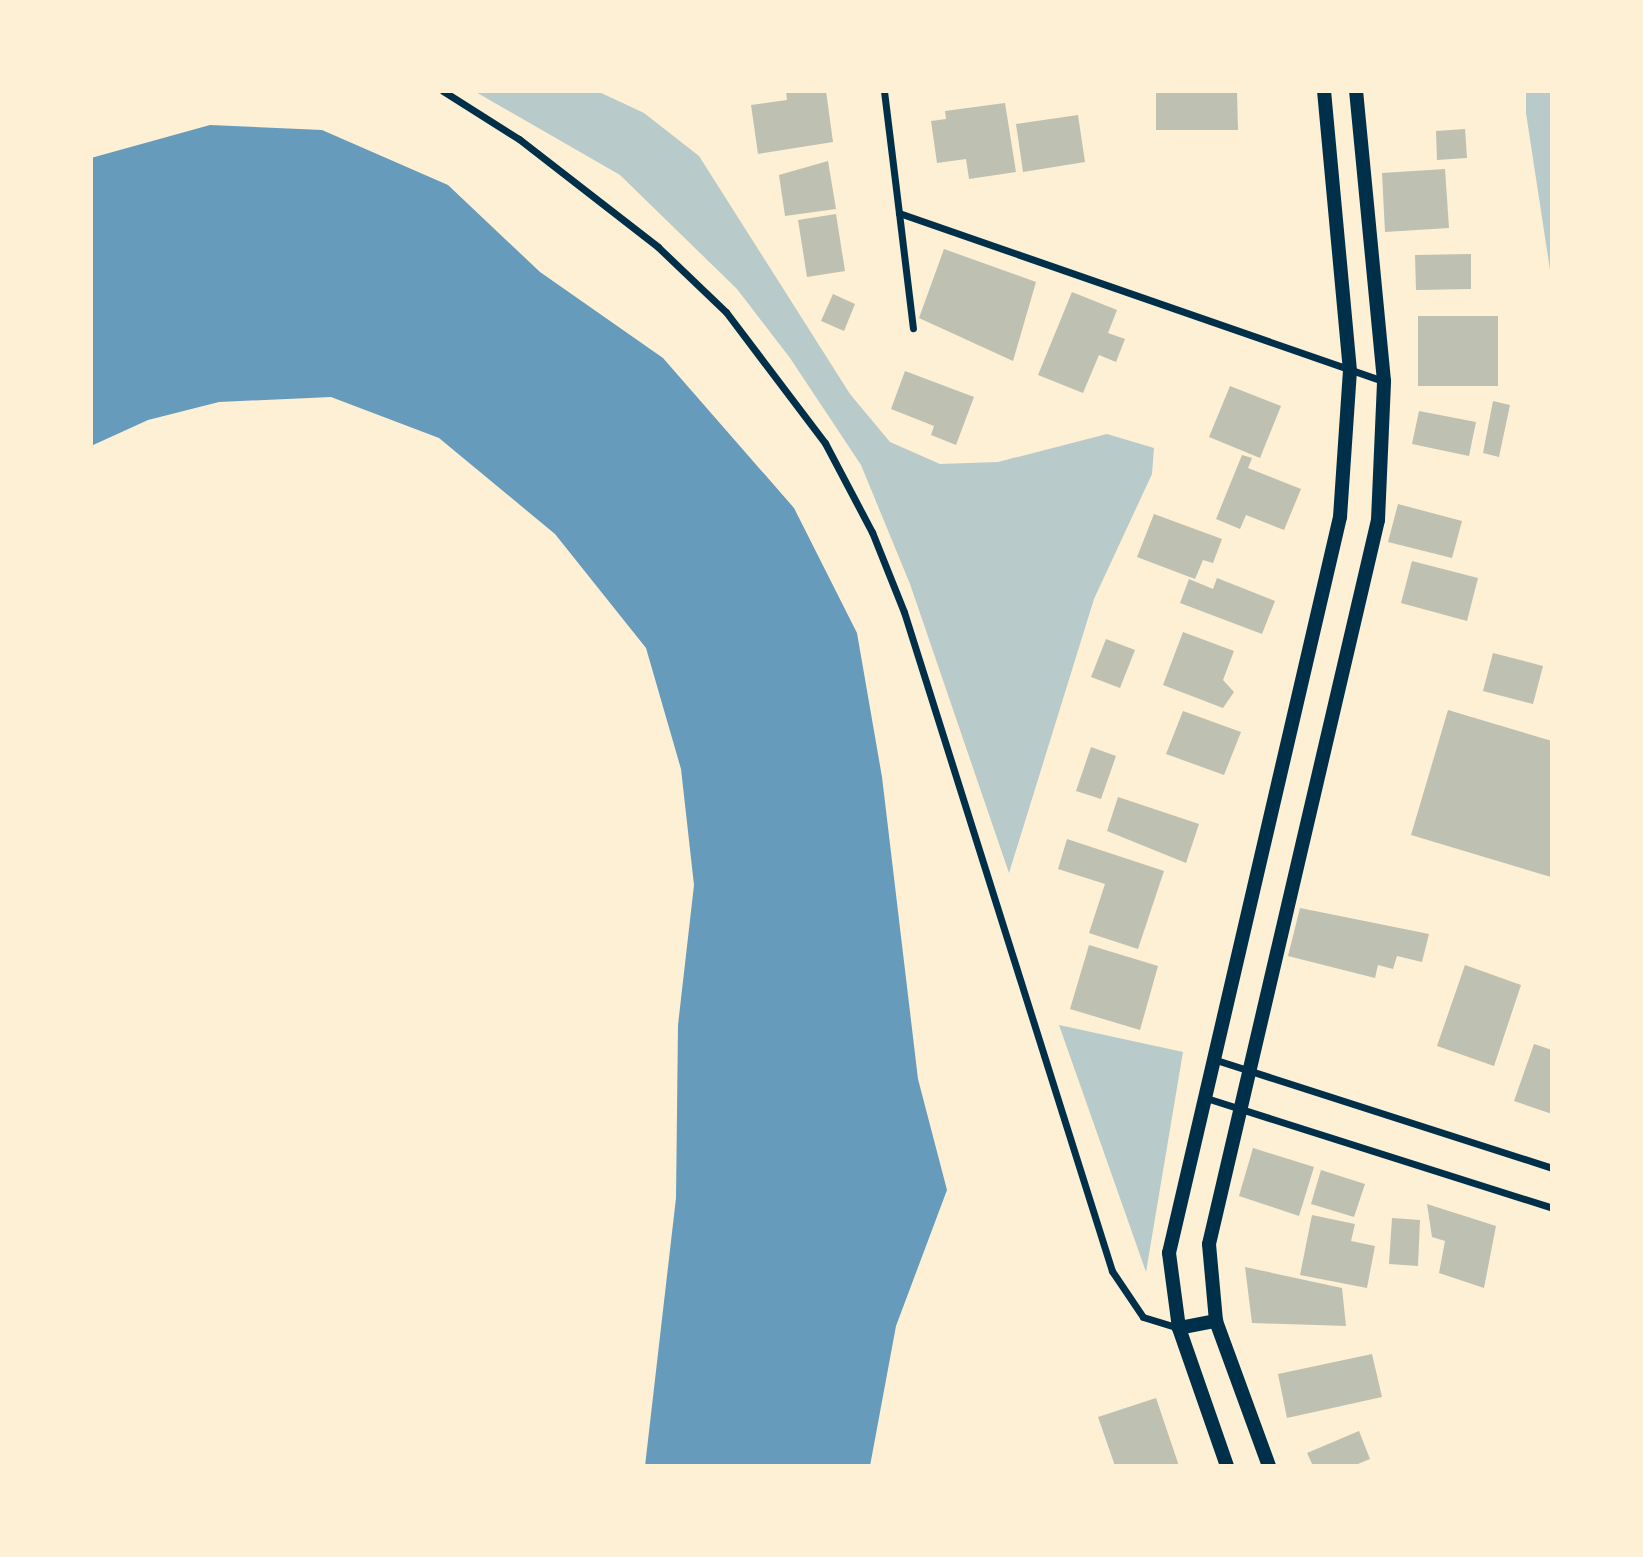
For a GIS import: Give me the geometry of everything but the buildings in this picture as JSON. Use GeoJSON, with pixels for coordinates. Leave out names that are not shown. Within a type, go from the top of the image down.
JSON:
{"type":"FeatureCollection","features":[{"type":"Feature","properties":{"kind":"main road"},"geometry":{"type":"LineString","coordinates":[[1227,1466],[1179,1328],[1170,1280],[1171,1228],[1338,527],[1350,371],[1324,91]]}},
{"type":"Feature","properties":{"kind":"main road"},"geometry":{"type":"LineString","coordinates":[[1269,1466],[1216,1321],[1209,1244],[1247,1070],[1378,520],[1384,382],[1356,91]]}},
{"type":"Feature","properties":{"kind":"main road"},"geometry":{"type":"LineString","coordinates":[[1179,1328],[1216,1321]]}},
{"type":"Feature","properties":{"kind":"street"},"geometry":{"type":"LineString","coordinates":[[443,91],[559,168],[658,247],[726,313],[825,443],[872,532],[904,612],[1112,1271],[1124,1298],[1143,1317],[1179,1328]]}},
{"type":"Feature","properties":{"kind":"street"},"geometry":{"type":"LineString","coordinates":[[884,91],[913,328]]}},
{"type":"Feature","properties":{"kind":"street"},"geometry":{"type":"LineString","coordinates":[[899,213],[1384,382]]}},
{"type":"Feature","properties":{"kind":"street"},"geometry":{"type":"LineString","coordinates":[[1211,1058],[1552,1168]]}},
{"type":"Feature","properties":{"kind":"street"},"geometry":{"type":"LineString","coordinates":[[1202,1097],[1552,1209]]}},
{"type":"Feature","properties":{"kind":"shaded area"},"geometry":{"type":"Polygon","coordinates":[[[474,91],[597,91],[644,113],[699,156],[850,394],[890,442],[940,464],[998,462],[1107,434],[1154,448],[1152,474],[1094,599],[1009,873],[910,584],[861,465],[790,358],[737,289],[620,175],[474,91]]]}},
{"type":"Feature","properties":{"kind":"shaded area"},"geometry":{"type":"Polygon","coordinates":[[[1526,91],[1552,91],[1552,283],[1526,113],[1526,91]]]}},
{"type":"Feature","properties":{"kind":"shaded area"},"geometry":{"type":"Polygon","coordinates":[[[1059,1025],[1183,1052],[1146,1272],[1059,1025]]]}},
{"type":"Feature","properties":{"kind":"water"},"geometry":{"type":"Polygon","coordinates":[[[210,125],[322,130],[448,185],[540,272],[663,358],[794,508],[857,633],[882,777],[918,1079],[947,1190],[896,1326],[870,1466],[645,1466],[676,1198],[678,1025],[694,885],[681,769],[646,648],[555,534],[439,438],[331,397],[219,402],[148,420],[91,446],[91,158],[210,125]]]}}]}
